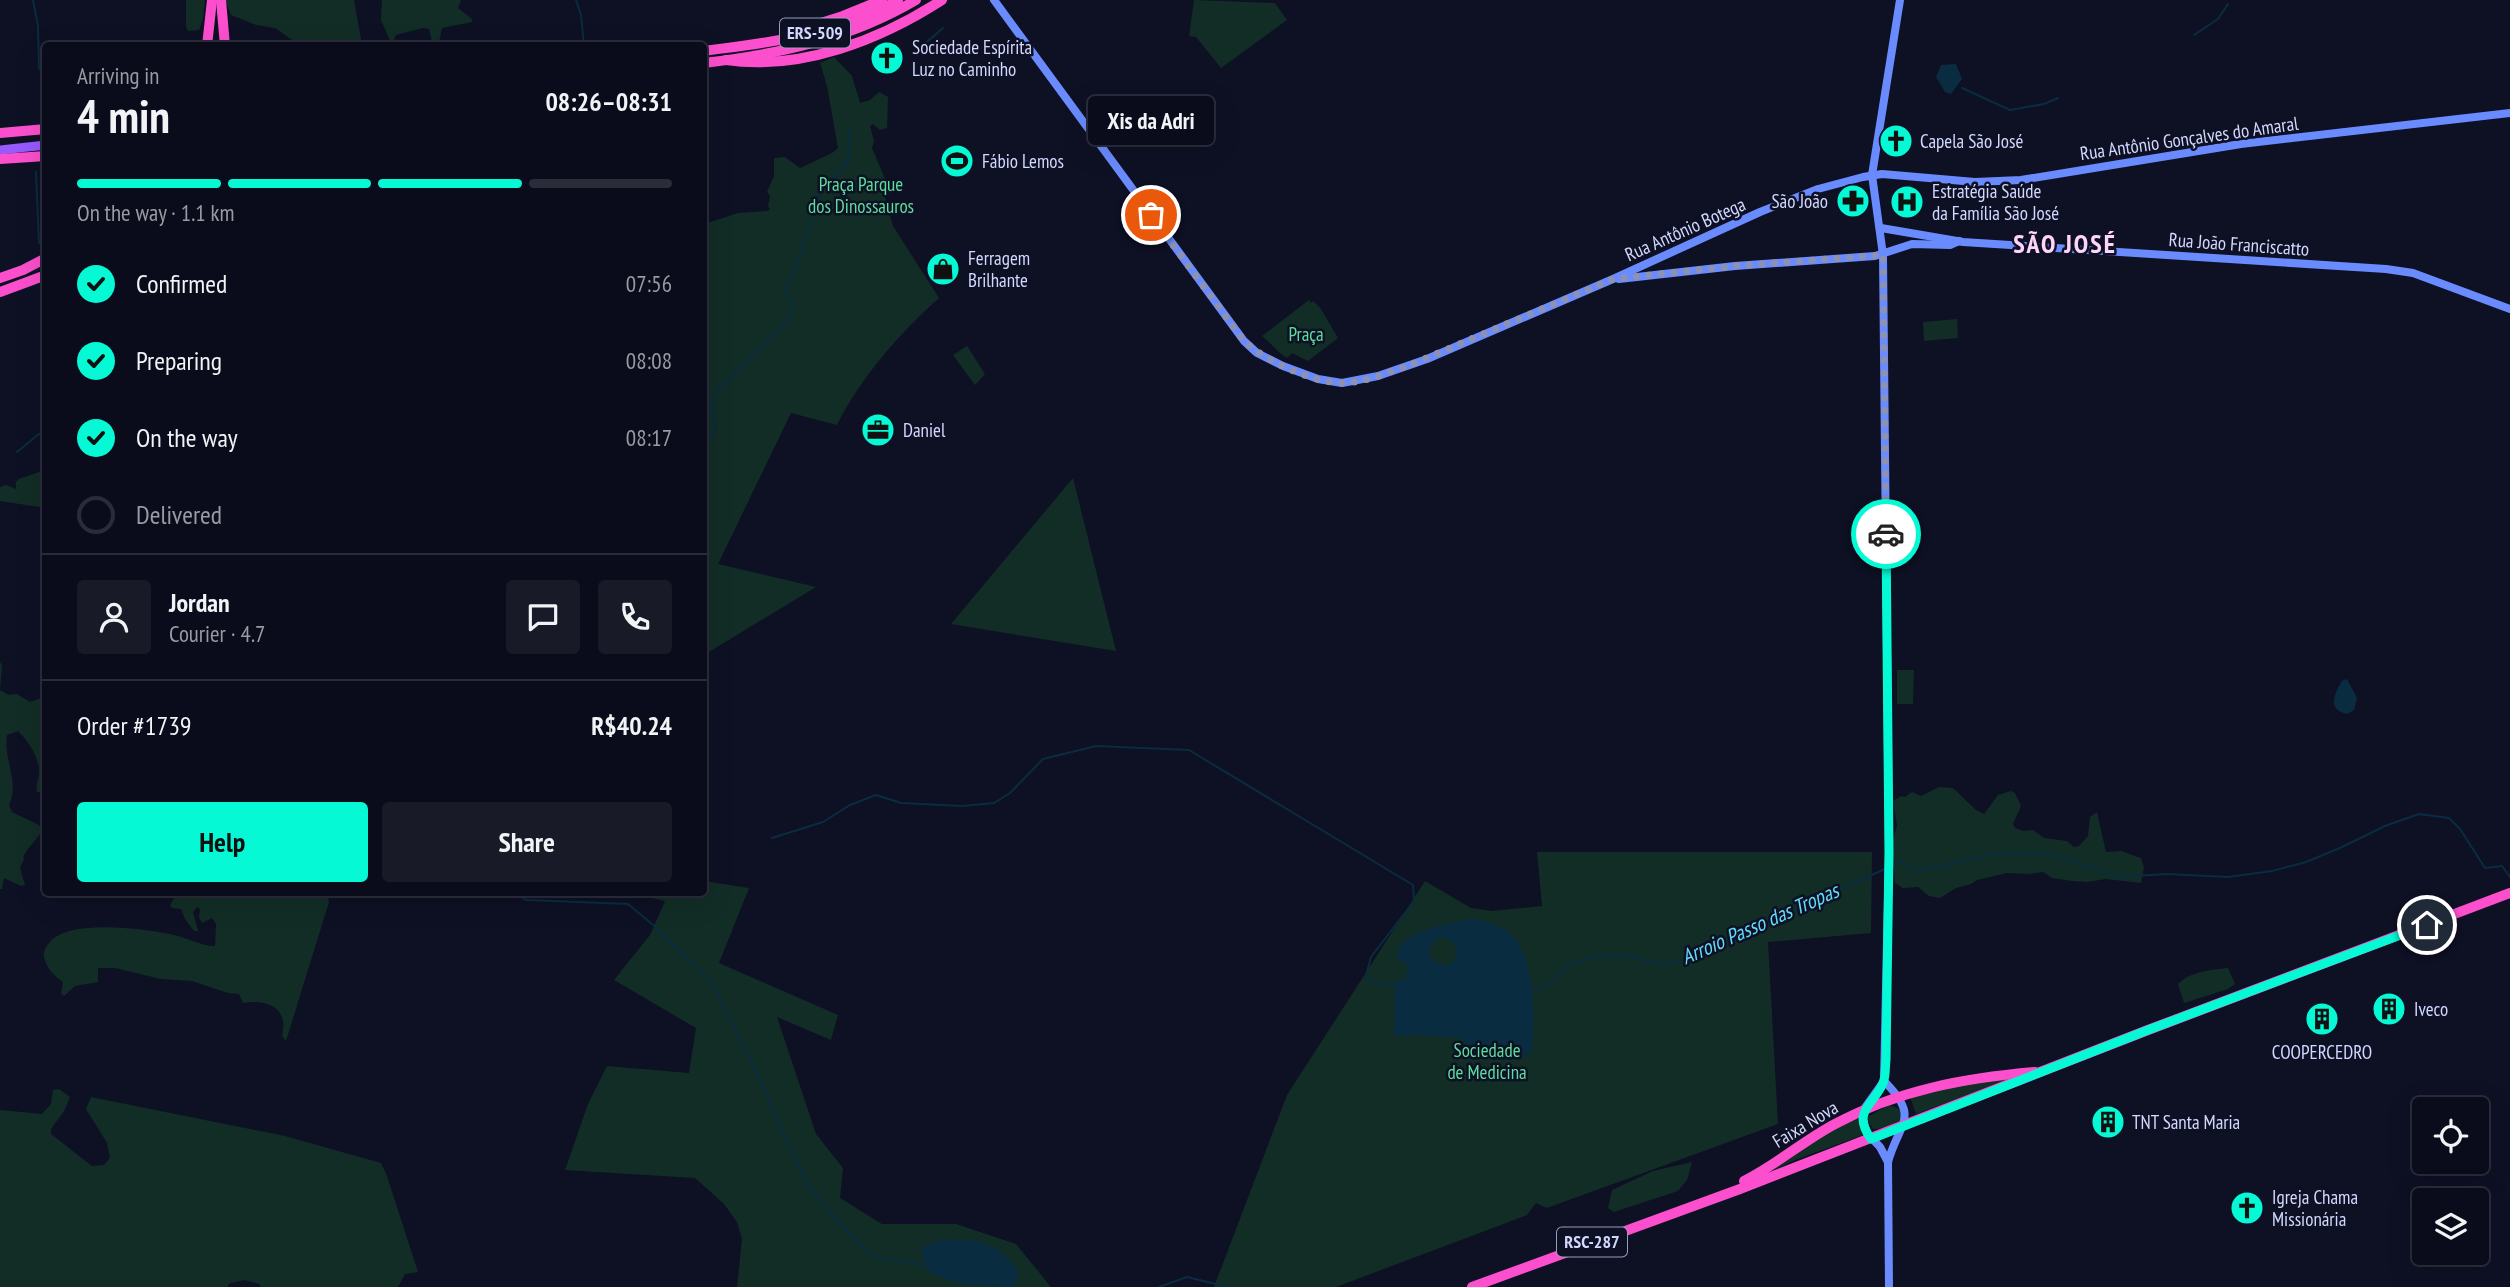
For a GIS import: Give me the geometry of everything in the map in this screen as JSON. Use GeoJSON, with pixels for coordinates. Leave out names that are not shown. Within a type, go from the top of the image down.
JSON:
{"type":"FeatureCollection","features":[{"type":"Feature","properties":{"kind":"highway"},"geometry":{"type":"LineString","coordinates":[[207,42],[212,0]]}},
{"type":"Feature","properties":{"kind":"highway"},"geometry":{"type":"LineString","coordinates":[[221,0],[225,42]]}},
{"type":"Feature","properties":{"kind":"highway","name":"ERS-509"},"geometry":{"type":"LineString","coordinates":[[727,54],[742,41],[813,26],[882,0]]}},
{"type":"Feature","properties":{"kind":"highway","name":"ERS-509"},"geometry":{"type":"LineString","coordinates":[[707,62],[727,54],[828,29],[898,0]]}},
{"type":"Feature","properties":{"kind":"highway","name":"ERS-509"},"geometry":{"type":"LineString","coordinates":[[707,51],[727,54],[792,49],[831,39],[876,22],[916,0]]}},
{"type":"Feature","properties":{"kind":"highway","name":"ERS-509"},"geometry":{"type":"LineString","coordinates":[[727,54],[753,64],[806,57],[890,30],[942,0]]}},
{"type":"Feature","properties":{"kind":"highway"},"geometry":{"type":"LineString","coordinates":[[0,135],[42,132]]}},
{"type":"Feature","properties":{"kind":"highway"},"geometry":{"type":"LineString","coordinates":[[0,159],[42,156]]}},
{"type":"Feature","properties":{"kind":"highway"},"geometry":{"type":"LineString","coordinates":[[0,278],[42,260]]}},
{"type":"Feature","properties":{"kind":"highway"},"geometry":{"type":"LineString","coordinates":[[0,292],[42,276]]}},
{"type":"Feature","properties":{"kind":"highway","name":"Faixa Nova"},"geometry":{"type":"LineString","coordinates":[[1472,1287],[1740,1189],[2510,893]]}},
{"type":"Feature","properties":{"kind":"highway","name":"Faixa Nova"},"geometry":{"type":"LineString","coordinates":[[1712,1198],[1756,1175],[1864,1109],[1898,1096],[1942,1085],[2045,1071]]}},
{"type":"Feature","properties":{"kind":"main road"},"geometry":{"type":"LineString","coordinates":[[0,150],[42,145]]}},
{"type":"Feature","properties":{"kind":"street","name":"Rua Antônio Botega"},"geometry":{"type":"LineString","coordinates":[[994,0],[1244,341],[1257,353],[1318,379],[1342,383],[1378,376],[1427,359],[1760,212],[1818,190],[1872,175]]}},
{"type":"Feature","properties":{"kind":"street"},"geometry":{"type":"LineString","coordinates":[[1888,1162],[1881,1147],[1871,1139],[1864,1126],[1864,1109],[1884,1081],[1889,852],[1883,255],[1872,175],[1900,0]]}},
{"type":"Feature","properties":{"kind":"street","name":"Rua Antônio Gonçalves do Amaral"},"geometry":{"type":"LineString","coordinates":[[1872,175],[1975,182],[2021,180],[2241,144],[2510,113]]}},
{"type":"Feature","properties":{"kind":"street","name":"Rua João Franciscatto"},"geometry":{"type":"LineString","coordinates":[[1881,228],[1959,241],[2386,269],[2413,273],[2510,309]]}},
{"type":"Feature","properties":{"kind":"street","name":"Rua João Franciscatto"},"geometry":{"type":"LineString","coordinates":[[1613,279],[1735,266],[1883,255],[1912,244],[1950,244],[1959,241]]}},
{"type":"Feature","properties":{"kind":"street"},"geometry":{"type":"LineString","coordinates":[[1884,1081],[1898,1096],[1906,1115],[1888,1162],[1889,1287]]}},
{"type":"Feature","properties":{"kind":"green space"},"geometry":{"type":"Polygon","coordinates":[[[186,0],[205,0],[199,30],[188,31],[186,27],[186,0]]]}},
{"type":"Feature","properties":{"kind":"green space"},"geometry":{"type":"Polygon","coordinates":[[[225,0],[354,0],[361,42],[295,42],[275,28],[256,25],[231,15],[225,0]]]}},
{"type":"Feature","properties":{"kind":"green space"},"geometry":{"type":"Polygon","coordinates":[[[382,0],[461,0],[458,8],[472,19],[472,22],[442,28],[439,42],[432,42],[429,29],[423,28],[396,35],[391,42],[381,20],[382,0]]]}},
{"type":"Feature","properties":{"kind":"green space"},"geometry":{"type":"Polygon","coordinates":[[[1194,0],[1275,3],[1287,20],[1221,68],[1196,37],[1189,36],[1194,0]]]}},
{"type":"Feature","properties":{"kind":"green space","name":"Praça Parque dos Dinossauros"},"geometry":{"type":"Polygon","coordinates":[[[834,57],[852,76],[860,103],[870,100],[879,92],[888,97],[887,128],[880,130],[873,124],[870,126],[874,141],[872,148],[891,193],[885,197],[893,226],[939,298],[882,357],[857,390],[837,425],[791,413],[718,564],[816,587],[707,653],[707,223],[738,213],[770,209],[770,196],[767,192],[774,176],[774,158],[785,157],[800,168],[838,148],[820,63],[834,57]]]}},
{"type":"Feature","properties":{"kind":"green space","name":"Praça"},"geometry":{"type":"Polygon","coordinates":[[[1309,300],[1321,309],[1338,338],[1308,361],[1292,353],[1287,358],[1262,336],[1309,300]]]}},
{"type":"Feature","properties":{"kind":"green space"},"geometry":{"type":"Polygon","coordinates":[[[1957,319],[1958,338],[1924,341],[1923,322],[1957,319]]]}},
{"type":"Feature","properties":{"kind":"green space"},"geometry":{"type":"Polygon","coordinates":[[[967,346],[985,374],[975,385],[953,355],[967,346]]]}},
{"type":"Feature","properties":{"kind":"green space"},"geometry":{"type":"Polygon","coordinates":[[[42,471],[42,506],[0,501],[0,487],[6,485],[16,489],[19,479],[42,471]]]}},
{"type":"Feature","properties":{"kind":"green space"},"geometry":{"type":"Polygon","coordinates":[[[1073,478],[1116,651],[951,624],[1073,478]]]}},
{"type":"Feature","properties":{"kind":"green space"},"geometry":{"type":"Polygon","coordinates":[[[1897,670],[1914,670],[1913,704],[1897,704],[1897,670]]]}},
{"type":"Feature","properties":{"kind":"green space"},"geometry":{"type":"Polygon","coordinates":[[[0,690],[9,695],[17,694],[30,702],[42,698],[42,793],[37,792],[38,764],[29,744],[18,731],[7,735],[6,744],[13,787],[9,805],[12,812],[39,825],[42,831],[23,858],[25,857],[20,868],[25,885],[21,886],[4,878],[0,889],[0,690]]]}},
{"type":"Feature","properties":{"kind":"green space"},"geometry":{"type":"Polygon","coordinates":[[[1939,787],[1953,788],[1984,814],[1998,795],[2011,791],[2015,793],[2021,806],[2013,824],[2015,828],[2033,830],[2044,838],[2067,841],[2074,847],[2079,846],[2088,836],[2090,817],[2097,812],[2106,852],[2121,851],[2141,858],[2144,868],[2141,883],[2106,879],[2072,881],[2052,878],[2043,872],[2007,873],[1977,880],[1940,898],[1929,896],[1918,887],[1903,888],[1895,883],[1892,843],[1897,825],[1893,801],[1912,792],[1921,796],[1939,787]]]}},
{"type":"Feature","properties":{"kind":"green space","name":"Sociedade de Medicina"},"geometry":{"type":"Polygon","coordinates":[[[1537,852],[1872,852],[1871,933],[1768,942],[1778,1124],[1547,1208],[1536,1203],[1527,1215],[1336,1287],[1214,1287],[1287,1095],[1425,881],[1471,908],[1492,911],[1542,906],[1537,852]]]}},
{"type":"Feature","properties":{"kind":"green space"},"geometry":{"type":"Polygon","coordinates":[[[707,881],[749,888],[719,963],[838,1015],[831,1040],[777,1017],[816,1134],[843,1168],[840,1198],[882,1224],[956,1224],[1016,1244],[1051,1287],[737,1287],[742,1239],[737,1222],[724,1204],[695,1178],[565,1170],[588,1104],[607,1066],[689,1073],[696,1028],[614,980],[650,935],[665,901],[643,896],[707,896],[707,881]]]}},
{"type":"Feature","properties":{"kind":"green space"},"geometry":{"type":"Polygon","coordinates":[[[170,896],[328,896],[329,902],[286,1041],[282,1036],[282,1018],[274,1007],[261,1003],[243,1003],[239,994],[192,981],[161,979],[115,968],[98,968],[98,982],[75,986],[64,996],[61,994],[63,982],[49,969],[44,953],[49,943],[59,935],[73,930],[108,927],[145,930],[215,946],[216,924],[212,918],[202,923],[199,917],[200,909],[197,907],[193,912],[198,931],[194,931],[181,909],[172,908],[170,905],[174,898],[170,896]]]}},
{"type":"Feature","properties":{"kind":"green space"},"geometry":{"type":"Polygon","coordinates":[[[2228,968],[2235,984],[2228,989],[2184,1003],[2178,984],[2183,980],[2201,972],[2228,968]]]}},
{"type":"Feature","properties":{"kind":"green space"},"geometry":{"type":"Polygon","coordinates":[[[2020,1076],[1916,1114],[1910,1097],[1967,1084],[2020,1076]]]}},
{"type":"Feature","properties":{"kind":"green space"},"geometry":{"type":"Polygon","coordinates":[[[59,1089],[70,1097],[51,1129],[51,1134],[92,1166],[104,1165],[110,1158],[107,1143],[86,1109],[91,1097],[285,1136],[381,1163],[418,1272],[405,1274],[398,1287],[261,1287],[245,1280],[230,1283],[227,1287],[0,1287],[0,1110],[42,1114],[51,1104],[53,1090],[59,1089]]]}},
{"type":"Feature","properties":{"kind":"green space"},"geometry":{"type":"Polygon","coordinates":[[[1889,1105],[1900,1109],[1903,1118],[1889,1126],[1873,1129],[1867,1120],[1869,1116],[1889,1105]]]}},
{"type":"Feature","properties":{"kind":"green space"},"geometry":{"type":"Polygon","coordinates":[[[1859,1117],[1863,1135],[1763,1175],[1807,1143],[1859,1117]]]}},
{"type":"Feature","properties":{"kind":"green space"},"geometry":{"type":"Polygon","coordinates":[[[1692,1162],[1687,1180],[1678,1191],[1614,1212],[1608,1208],[1612,1190],[1653,1171],[1692,1162]]]}},
{"type":"Feature","properties":{"kind":"water"},"geometry":{"type":"Polygon","coordinates":[[[1956,64],[1962,79],[1951,94],[1945,92],[1936,77],[1941,65],[1956,64]]]}},
{"type":"Feature","properties":{"kind":"water"},"geometry":{"type":"Polygon","coordinates":[[[2347,679],[2357,698],[2354,710],[2347,714],[2337,709],[2334,701],[2342,681],[2347,679]]]}},
{"type":"Feature","properties":{"kind":"water"},"geometry":{"type":"Polygon","coordinates":[[[1474,919],[1503,929],[1513,936],[1523,953],[1532,994],[1533,1024],[1532,1050],[1522,1059],[1493,1060],[1459,1038],[1394,1036],[1395,981],[1406,978],[1408,964],[1398,961],[1400,947],[1424,931],[1474,919]],[[1440,938],[1431,944],[1429,954],[1435,963],[1446,966],[1455,960],[1457,949],[1451,940],[1440,938]]]}},
{"type":"Feature","properties":{"kind":"water"},"geometry":{"type":"Polygon","coordinates":[[[944,1239],[968,1240],[995,1248],[1019,1272],[1014,1287],[970,1285],[927,1271],[921,1248],[944,1239]]]}},
{"type":"Feature","properties":{"kind":"waterway"},"geometry":{"type":"LineString","coordinates":[[33,0],[38,26],[39,69]]}},
{"type":"Feature","properties":{"kind":"waterway"},"geometry":{"type":"LineString","coordinates":[[576,0],[581,15],[584,42]]}},
{"type":"Feature","properties":{"kind":"waterway"},"geometry":{"type":"LineString","coordinates":[[2194,35],[2218,19],[2228,4]]}},
{"type":"Feature","properties":{"kind":"waterway"},"geometry":{"type":"LineString","coordinates":[[912,55],[943,28]]}},
{"type":"Feature","properties":{"kind":"waterway"},"geometry":{"type":"LineString","coordinates":[[1962,88],[2010,110],[2044,104],[2058,98]]}},
{"type":"Feature","properties":{"kind":"waterway"},"geometry":{"type":"LineString","coordinates":[[707,440],[716,430],[712,413],[714,393],[789,318],[793,304],[785,288],[793,274],[822,191],[848,161],[850,126]]}},
{"type":"Feature","properties":{"kind":"waterway"},"geometry":{"type":"LineString","coordinates":[[36,172],[39,243]]}},
{"type":"Feature","properties":{"kind":"waterway"},"geometry":{"type":"LineString","coordinates":[[17,452],[42,433]]}},
{"type":"Feature","properties":{"kind":"waterway","name":"Arroio Passo das Tropas"},"geometry":{"type":"LineString","coordinates":[[772,838],[823,822],[850,805],[876,795],[901,803],[963,806],[994,803],[1010,793],[1043,759],[1096,746],[1189,750],[1413,885],[1414,901],[1371,957],[1365,979],[1396,986]]}},
{"type":"Feature","properties":{"kind":"waterway","name":"Arroio Passo das Tropas"},"geometry":{"type":"LineString","coordinates":[[1892,866],[1901,861],[1917,871],[1998,853],[2050,853],[2120,877],[2166,874],[2228,877],[2272,871],[2306,862],[2385,826],[2419,814],[2449,818],[2460,829],[2485,868],[2502,866],[2510,877]]}},
{"type":"Feature","properties":{"kind":"waterway","name":"Arroio Passo das Tropas"},"geometry":{"type":"LineString","coordinates":[[1529,989],[1545,987],[1567,966],[1597,955],[1628,956],[1663,965],[1695,956],[1749,935],[1769,922],[1887,868]]}},
{"type":"Feature","properties":{"kind":"waterway"},"geometry":{"type":"LineString","coordinates":[[520,896],[526,900],[628,904],[659,930],[711,981],[803,1175],[822,1204],[873,1257],[927,1265]]}},
{"type":"Feature","properties":{"kind":"waterway"},"geometry":{"type":"LineString","coordinates":[[1159,1287],[1187,1277],[1228,1287]]}},
{"type":"Feature","properties":{"kind":"way so far"},"geometry":{"type":"LineString","coordinates":[[1151,215],[1244,341],[1257,353],[1318,379],[1342,383],[1378,376],[1427,359],[1613,279],[1735,266],[1883,255],[1886,534]]}},
{"type":"Feature","properties":{"kind":"place","name":"Sociedade Espírita Luz no Caminho"},"geometry":{"type":"Point","coordinates":[887,58]}},
{"type":"Feature","properties":{"kind":"place","name":"Capela São José"},"geometry":{"type":"Point","coordinates":[1896,141]}},
{"type":"Feature","properties":{"kind":"place","name":"Fábio Lemos"},"geometry":{"type":"Point","coordinates":[957,161]}},
{"type":"Feature","properties":{"kind":"place","name":"São João"},"geometry":{"type":"Point","coordinates":[1853,201]}},
{"type":"Feature","properties":{"kind":"place","name":"Estratégia Saúde da Família São José"},"geometry":{"type":"Point","coordinates":[1907,202]}},
{"type":"Feature","properties":{"kind":"place","name":"Xis da Adri"},"geometry":{"type":"Point","coordinates":[1151,215]}},
{"type":"Feature","properties":{"kind":"place","name":"Ferragem Brilhante"},"geometry":{"type":"Point","coordinates":[943,269]}},
{"type":"Feature","properties":{"kind":"place","name":"Daniel"},"geometry":{"type":"Point","coordinates":[878,430]}},
{"type":"Feature","properties":{"kind":"place","name":"Iveco"},"geometry":{"type":"Point","coordinates":[2389,1009]}},
{"type":"Feature","properties":{"kind":"place","name":"COOPERCEDRO"},"geometry":{"type":"Point","coordinates":[2322,1019]}},
{"type":"Feature","properties":{"kind":"place","name":"TNT Santa Maria"},"geometry":{"type":"Point","coordinates":[2108,1122]}},
{"type":"Feature","properties":{"kind":"place","name":"Igreja Chama Missionária"},"geometry":{"type":"Point","coordinates":[2247,1208]}},
{"type":"Feature","properties":{"kind":"district","name":"SÃO JOSÉ"},"geometry":{"type":"Point","coordinates":[2065,244]}},
{"type":"Feature","properties":{"kind":"route"},"geometry":{"type":"LineString","coordinates":[[1886,534],[1889,852],[1886,1060],[1884,1081],[1864,1109],[1864,1126],[1871,1139],[2148,1030],[2427,925]]}}]}
